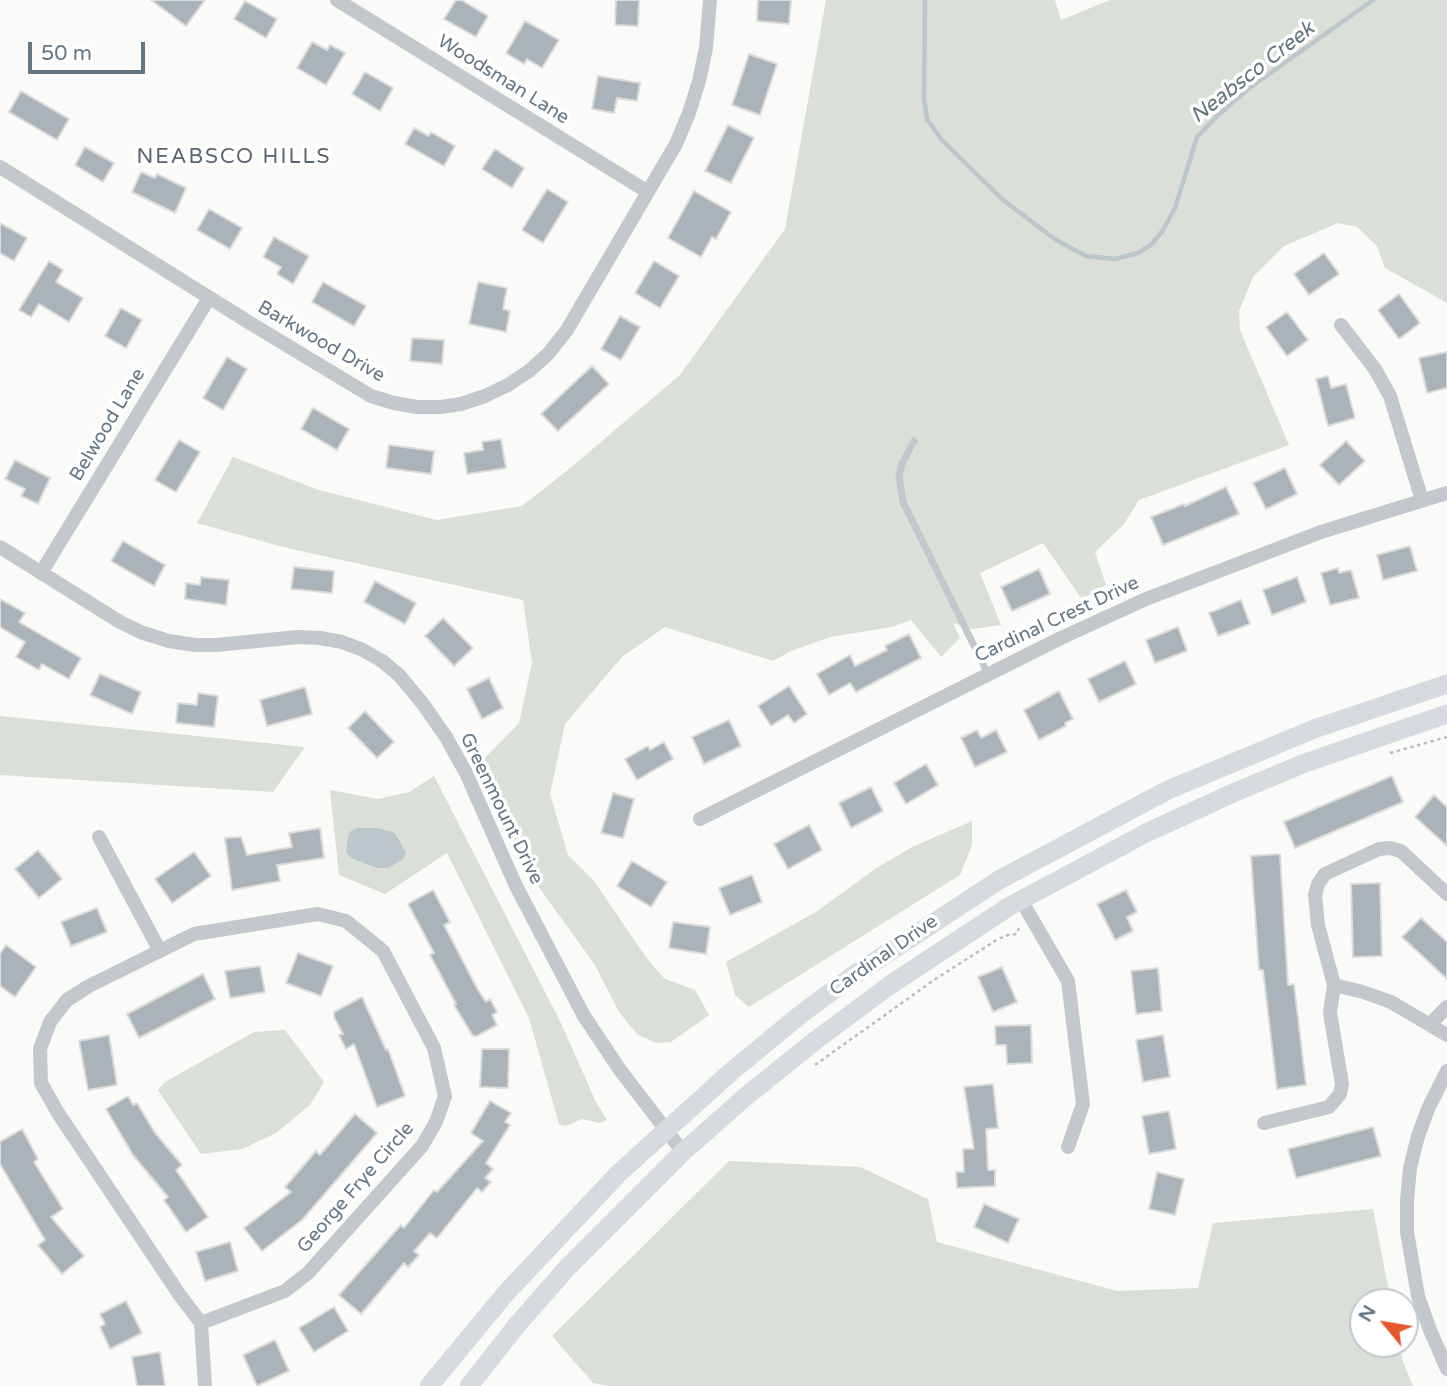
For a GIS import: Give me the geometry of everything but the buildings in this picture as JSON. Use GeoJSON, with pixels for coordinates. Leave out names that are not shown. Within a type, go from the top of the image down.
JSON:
{"type":"FeatureCollection","features":[{"type":"Feature","properties":{"kind":"main road","name":"Cardinal Drive"},"geometry":{"type":"LineString","coordinates":[[429,1386],[506,1293],[559,1235],[665,1130],[800,1015],[943,915],[999,880],[1168,790],[1314,729],[1447,684]]}},
{"type":"Feature","properties":{"kind":"main road","name":"Cardinal Drive"},"geometry":{"type":"LineString","coordinates":[[469,1386],[567,1268],[683,1152],[744,1098],[826,1032],[940,951],[1021,900],[1146,833],[1233,793],[1317,759],[1447,714]]}},
{"type":"Feature","properties":{"kind":"street","name":"Woodsman Lane"},"geometry":{"type":"LineString","coordinates":[[337,0],[648,192]]}},
{"type":"Feature","properties":{"kind":"street","name":"Barkwood Drive"},"geometry":{"type":"LineString","coordinates":[[0,167],[371,396],[417,407],[461,404],[508,385],[529,371],[548,354],[567,330],[676,144],[689,113],[706,48],[710,0]]}},
{"type":"Feature","properties":{"kind":"street","name":"Belwood Lane"},"geometry":{"type":"LineString","coordinates":[[41,573],[209,298]]}},
{"type":"Feature","properties":{"kind":"street"},"geometry":{"type":"LineString","coordinates":[[1341,326],[1376,369],[1390,396],[1422,500]]}},
{"type":"Feature","properties":{"kind":"street","name":"Cardinal Crest Drive"},"geometry":{"type":"LineString","coordinates":[[700,819],[1085,626],[1208,574],[1321,532],[1447,492]]}},
{"type":"Feature","properties":{"kind":"street","name":"Greenmount Drive"},"geometry":{"type":"LineString","coordinates":[[0,547],[120,622],[144,633],[169,641],[216,645],[298,637],[320,638],[363,650],[399,675],[446,737],[466,773],[516,886],[584,1016],[620,1070],[683,1152]]}},
{"type":"Feature","properties":{"kind":"street"},"geometry":{"type":"LineString","coordinates":[[99,837],[160,951]]}},
{"type":"Feature","properties":{"kind":"street"},"geometry":{"type":"LineString","coordinates":[[1264,1123],[1329,1107],[1340,1094],[1342,1084],[1330,1013],[1334,985],[1318,925],[1315,895],[1325,874],[1379,849],[1390,848],[1401,851],[1447,894]]}},
{"type":"Feature","properties":{"kind":"street"},"geometry":{"type":"LineString","coordinates":[[1021,900],[1068,981],[1083,1104],[1068,1147]]}},
{"type":"Feature","properties":{"kind":"street","name":"George Frye Circle"},"geometry":{"type":"LineString","coordinates":[[318,914],[346,921],[383,951],[434,1048],[445,1096],[436,1122],[422,1146],[308,1273],[285,1291],[201,1324],[178,1294],[58,1113],[41,1083],[40,1049],[50,1022],[67,1000],[89,986],[194,934],[318,914]]}},
{"type":"Feature","properties":{"kind":"street"},"geometry":{"type":"LineString","coordinates":[[1334,985],[1391,1002],[1447,1035]]}},
{"type":"Feature","properties":{"kind":"street"},"geometry":{"type":"LineString","coordinates":[[1430,1024],[1447,1007]]}},
{"type":"Feature","properties":{"kind":"street"},"geometry":{"type":"LineString","coordinates":[[1447,1071],[1418,1136],[1410,1168],[1407,1221],[1410,1261],[1418,1296],[1447,1368]]}},
{"type":"Feature","properties":{"kind":"street"},"geometry":{"type":"LineString","coordinates":[[201,1324],[205,1386]]}},
{"type":"Feature","properties":{"kind":"lane"},"geometry":{"type":"LineString","coordinates":[[914,441],[899,475],[903,502],[988,674]]}},
{"type":"Feature","properties":{"kind":"path"},"geometry":{"type":"LineString","coordinates":[[813,1066],[945,972],[998,939],[1008,934],[1017,934],[1018,929]]}},
{"type":"Feature","properties":{"kind":"shaded area"},"geometry":{"type":"Polygon","coordinates":[[[826,0],[1055,0],[1061,20],[1110,0],[1447,0],[1447,303],[1385,268],[1377,246],[1357,227],[1338,223],[1284,246],[1253,277],[1239,311],[1240,330],[1289,445],[1139,500],[1124,524],[1095,552],[1106,585],[1082,599],[1043,543],[980,573],[1001,625],[973,629],[953,623],[960,638],[941,657],[911,620],[892,627],[830,637],[791,651],[773,661],[665,627],[622,657],[565,724],[550,794],[568,855],[594,881],[648,960],[665,979],[695,990],[709,1015],[671,1042],[656,1043],[637,1034],[619,1012],[595,965],[525,868],[478,765],[519,723],[532,663],[523,600],[287,548],[197,523],[233,457],[319,490],[437,520],[522,506],[569,469],[680,375],[785,229],[826,0]]]}},
{"type":"Feature","properties":{"kind":"shaded area"},"geometry":{"type":"Polygon","coordinates":[[[0,716],[305,747],[273,792],[0,775],[0,716]]]}},
{"type":"Feature","properties":{"kind":"shaded area"},"geometry":{"type":"Polygon","coordinates":[[[434,776],[561,1023],[595,1100],[607,1120],[599,1123],[583,1119],[565,1126],[559,1124],[529,1018],[447,853],[385,894],[339,875],[330,790],[378,799],[409,792],[434,776]]]}},
{"type":"Feature","properties":{"kind":"shaded area"},"geometry":{"type":"Polygon","coordinates":[[[972,821],[972,845],[960,875],[749,1007],[735,995],[726,962],[816,912],[875,869],[912,847],[972,821]]]}},
{"type":"Feature","properties":{"kind":"shaded area"},"geometry":{"type":"Polygon","coordinates":[[[358,828],[377,828],[395,833],[406,853],[402,860],[388,868],[377,868],[351,858],[346,852],[348,836],[358,828]]]}},
{"type":"Feature","properties":{"kind":"shaded area"},"geometry":{"type":"Polygon","coordinates":[[[285,1030],[324,1082],[310,1105],[276,1133],[242,1149],[201,1154],[158,1090],[165,1082],[254,1032],[285,1030]]]}},
{"type":"Feature","properties":{"kind":"shaded area"},"geometry":{"type":"Polygon","coordinates":[[[729,1161],[860,1167],[928,1199],[937,1242],[1117,1291],[1198,1288],[1213,1223],[1373,1209],[1388,1288],[1349,1288],[1349,1358],[1402,1358],[1413,1386],[608,1386],[593,1383],[552,1336],[729,1161]]]}},
{"type":"Feature","properties":{"kind":"waterway","name":"Neabsco Creek"},"geometry":{"type":"LineString","coordinates":[[925,0],[924,98],[927,119],[941,139],[1003,200],[1056,240],[1086,256],[1115,259],[1138,253],[1152,244],[1163,230],[1175,208],[1197,137],[1217,116],[1248,89],[1373,0]]}},
{"type":"Feature","properties":{"kind":"district","name":"NEABSCO HILLS"},"geometry":{"type":"Point","coordinates":[234,157]}}]}
